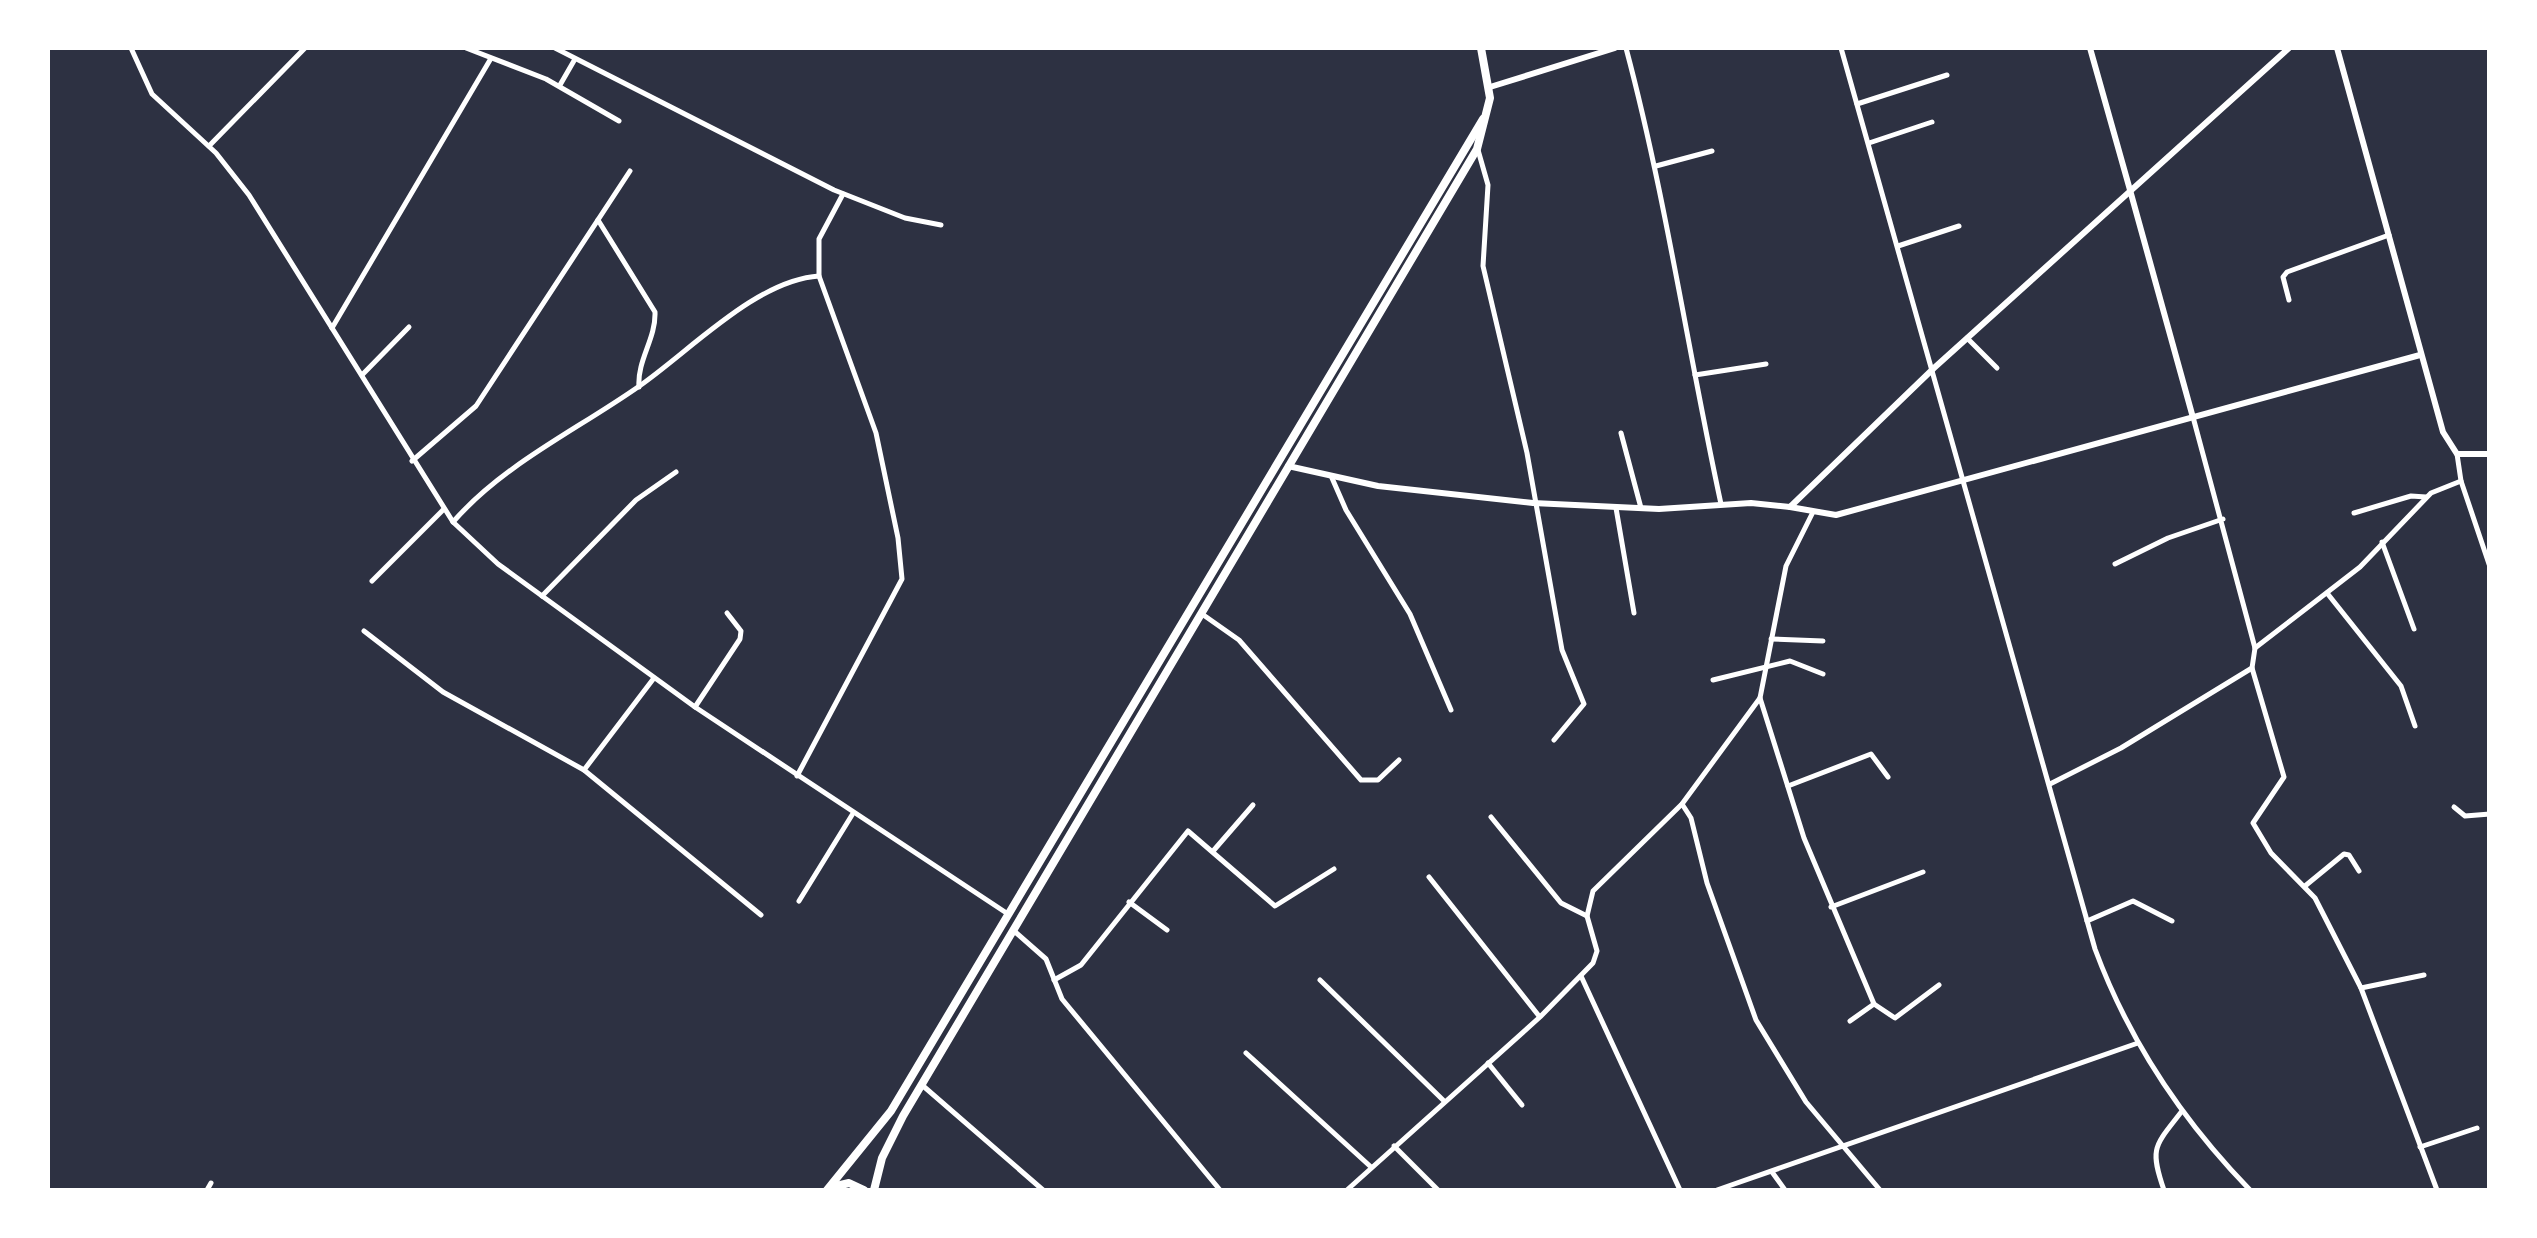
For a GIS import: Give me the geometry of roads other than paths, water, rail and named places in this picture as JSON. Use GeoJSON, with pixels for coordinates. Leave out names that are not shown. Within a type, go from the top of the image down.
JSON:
{"type":"FeatureCollection","features":[{"type":"Feature","properties":{"kind":"main road"},"geometry":{"type":"LineString","coordinates":[[874,1190],[890,1138],[1477,149],[1490,88],[1481,48]]}},
{"type":"Feature","properties":{"kind":"main road"},"geometry":{"type":"LineString","coordinates":[[1490,88],[1616,48]]}},
{"type":"Feature","properties":{"kind":"main road"},"geometry":{"type":"LineString","coordinates":[[2090,48],[2192,414]]}},
{"type":"Feature","properties":{"kind":"main road"},"geometry":{"type":"LineString","coordinates":[[1790,507],[1934,368],[2289,48]]}},
{"type":"Feature","properties":{"kind":"main road"},"geometry":{"type":"LineString","coordinates":[[2337,48],[2443,432],[2457,454],[2490,454]]}},
{"type":"Feature","properties":{"kind":"main road"},"geometry":{"type":"LineString","coordinates":[[827,1190],[891,1110],[1485,115]]}},
{"type":"Feature","properties":{"kind":"main road"},"geometry":{"type":"LineString","coordinates":[[1278,460],[1332,478],[1533,503],[1616,508],[1721,504],[1790,507],[1812,514],[1836,515],[2192,414],[2420,355]]}},
{"type":"Feature","properties":{"kind":"main road"},"geometry":{"type":"LineString","coordinates":[[827,1190],[849,1183],[864,1190]]}},
{"type":"Feature","properties":{"kind":"street"},"geometry":{"type":"LineString","coordinates":[[131,48],[152,94],[208,146],[249,195],[453,522],[542,596],[695,707],[852,815],[1008,914]]}},
{"type":"Feature","properties":{"kind":"street"},"geometry":{"type":"LineString","coordinates":[[208,146],[305,48]]}},
{"type":"Feature","properties":{"kind":"street"},"geometry":{"type":"LineString","coordinates":[[466,48],[560,86],[619,121]]}},
{"type":"Feature","properties":{"kind":"street"},"geometry":{"type":"LineString","coordinates":[[555,48],[844,194],[905,218],[941,226]]}},
{"type":"Feature","properties":{"kind":"street"},"geometry":{"type":"LineString","coordinates":[[1626,48],[1656,166],[1721,504]]}},
{"type":"Feature","properties":{"kind":"street"},"geometry":{"type":"LineString","coordinates":[[1841,48],[2106,980],[2138,1043],[2182,1112],[2250,1190]]}},
{"type":"Feature","properties":{"kind":"street"},"geometry":{"type":"LineString","coordinates":[[560,86],[575,59]]}},
{"type":"Feature","properties":{"kind":"street"},"geometry":{"type":"LineString","coordinates":[[332,328],[490,60]]}},
{"type":"Feature","properties":{"kind":"street"},"geometry":{"type":"LineString","coordinates":[[1857,104],[1947,75]]}},
{"type":"Feature","properties":{"kind":"street"},"geometry":{"type":"LineString","coordinates":[[1868,143],[1932,122]]}},
{"type":"Feature","properties":{"kind":"street"},"geometry":{"type":"LineString","coordinates":[[1477,149],[1488,185],[1484,266],[1527,453],[1562,650],[1584,704],[1554,740]]}},
{"type":"Feature","properties":{"kind":"street"},"geometry":{"type":"LineString","coordinates":[[1656,166],[1712,151]]}},
{"type":"Feature","properties":{"kind":"street"},"geometry":{"type":"LineString","coordinates":[[412,461],[476,406],[630,171]]}},
{"type":"Feature","properties":{"kind":"street"},"geometry":{"type":"LineString","coordinates":[[797,776],[902,580],[876,434],[819,276],[819,240],[844,194]]}},
{"type":"Feature","properties":{"kind":"street"},"geometry":{"type":"LineString","coordinates":[[598,220],[655,312],[656,326],[638,371],[639,387]]}},
{"type":"Feature","properties":{"kind":"street"},"geometry":{"type":"LineString","coordinates":[[1898,246],[1959,226]]}},
{"type":"Feature","properties":{"kind":"street"},"geometry":{"type":"LineString","coordinates":[[2289,300],[2284,277],[2287,272],[2389,234]]}},
{"type":"Feature","properties":{"kind":"street"},"geometry":{"type":"LineString","coordinates":[[453,522],[498,478],[639,387],[754,302],[795,280],[819,276]]}},
{"type":"Feature","properties":{"kind":"street"},"geometry":{"type":"LineString","coordinates":[[362,376],[409,327]]}},
{"type":"Feature","properties":{"kind":"street"},"geometry":{"type":"LineString","coordinates":[[1967,338],[1997,368]]}},
{"type":"Feature","properties":{"kind":"street"},"geometry":{"type":"LineString","coordinates":[[1695,376],[1766,364]]}},
{"type":"Feature","properties":{"kind":"street"},"geometry":{"type":"LineString","coordinates":[[2192,414],[2223,518],[2255,648],[2252,668],[2284,777],[2253,823],[2271,852],[2305,886],[2361,988],[2437,1190]]}},
{"type":"Feature","properties":{"kind":"street"},"geometry":{"type":"LineString","coordinates":[[1621,432],[1640,508]]}},
{"type":"Feature","properties":{"kind":"street"},"geometry":{"type":"LineString","coordinates":[[2457,454],[2461,481],[2490,567]]}},
{"type":"Feature","properties":{"kind":"street"},"geometry":{"type":"LineString","coordinates":[[542,596],[636,500],[676,472]]}},
{"type":"Feature","properties":{"kind":"street"},"geometry":{"type":"LineString","coordinates":[[1332,478],[1346,510],[1410,614],[1451,710]]}},
{"type":"Feature","properties":{"kind":"street"},"geometry":{"type":"LineString","coordinates":[[2255,648],[2360,567],[2426,497],[2461,481]]}},
{"type":"Feature","properties":{"kind":"street"},"geometry":{"type":"LineString","coordinates":[[2354,513],[2411,496],[2426,497]]}},
{"type":"Feature","properties":{"kind":"street"},"geometry":{"type":"LineString","coordinates":[[1616,508],[1634,613]]}},
{"type":"Feature","properties":{"kind":"street"},"geometry":{"type":"LineString","coordinates":[[372,581],[443,510]]}},
{"type":"Feature","properties":{"kind":"street"},"geometry":{"type":"LineString","coordinates":[[1347,1190],[1581,976],[1596,951],[1587,916],[1593,891],[1682,804],[1760,698],[1786,566],[1812,514]]}},
{"type":"Feature","properties":{"kind":"street"},"geometry":{"type":"LineString","coordinates":[[2116,564],[2168,538],[2223,518]]}},
{"type":"Feature","properties":{"kind":"street"},"geometry":{"type":"LineString","coordinates":[[2382,542],[2414,629]]}},
{"type":"Feature","properties":{"kind":"street"},"geometry":{"type":"LineString","coordinates":[[2326,594],[2401,686],[2415,726]]}},
{"type":"Feature","properties":{"kind":"street"},"geometry":{"type":"LineString","coordinates":[[695,707],[740,639],[741,631],[727,613]]}},
{"type":"Feature","properties":{"kind":"street"},"geometry":{"type":"LineString","coordinates":[[1202,614],[1239,640],[1361,780],[1378,780],[1399,760]]}},
{"type":"Feature","properties":{"kind":"street"},"geometry":{"type":"LineString","coordinates":[[364,631],[444,692],[584,770],[761,915]]}},
{"type":"Feature","properties":{"kind":"street"},"geometry":{"type":"LineString","coordinates":[[1771,639],[1824,642]]}},
{"type":"Feature","properties":{"kind":"street"},"geometry":{"type":"LineString","coordinates":[[1713,680],[1768,663],[1790,661],[1823,674]]}},
{"type":"Feature","properties":{"kind":"street"},"geometry":{"type":"LineString","coordinates":[[2050,784],[2121,748],[2252,668]]}},
{"type":"Feature","properties":{"kind":"street"},"geometry":{"type":"LineString","coordinates":[[584,770],[654,678]]}},
{"type":"Feature","properties":{"kind":"street"},"geometry":{"type":"LineString","coordinates":[[1760,698],[1831,907],[1874,1004],[1895,1018],[1939,985]]}},
{"type":"Feature","properties":{"kind":"street"},"geometry":{"type":"LineString","coordinates":[[1788,786],[1870,754],[1888,777]]}},
{"type":"Feature","properties":{"kind":"street"},"geometry":{"type":"LineString","coordinates":[[1682,804],[1691,818],[1707,883],[1756,1020],[1806,1102],[1880,1190]]}},
{"type":"Feature","properties":{"kind":"street"},"geometry":{"type":"LineString","coordinates":[[1214,850],[1253,805]]}},
{"type":"Feature","properties":{"kind":"street"},"geometry":{"type":"LineString","coordinates":[[2454,806],[2465,816],[2490,814]]}},
{"type":"Feature","properties":{"kind":"street"},"geometry":{"type":"LineString","coordinates":[[799,901],[852,815]]}},
{"type":"Feature","properties":{"kind":"street"},"geometry":{"type":"LineString","coordinates":[[1491,818],[1561,903],[1587,916]]}},
{"type":"Feature","properties":{"kind":"street"},"geometry":{"type":"LineString","coordinates":[[1054,980],[1080,965],[1188,831],[1275,906],[1334,869]]}},
{"type":"Feature","properties":{"kind":"street"},"geometry":{"type":"LineString","coordinates":[[2305,886],[2344,854],[2349,855],[2359,871]]}},
{"type":"Feature","properties":{"kind":"street"},"geometry":{"type":"LineString","coordinates":[[1831,907],[1924,872]]}},
{"type":"Feature","properties":{"kind":"street"},"geometry":{"type":"LineString","coordinates":[[1429,878],[1540,1017]]}},
{"type":"Feature","properties":{"kind":"street"},"geometry":{"type":"LineString","coordinates":[[2088,921],[2133,901],[2172,921]]}},
{"type":"Feature","properties":{"kind":"street"},"geometry":{"type":"LineString","coordinates":[[1129,902],[1167,930]]}},
{"type":"Feature","properties":{"kind":"street"},"geometry":{"type":"LineString","coordinates":[[1014,930],[1046,959],[1062,999],[1220,1190]]}},
{"type":"Feature","properties":{"kind":"street"},"geometry":{"type":"LineString","coordinates":[[2361,988],[2424,975]]}},
{"type":"Feature","properties":{"kind":"street"},"geometry":{"type":"LineString","coordinates":[[1581,976],[1680,1190]]}},
{"type":"Feature","properties":{"kind":"street"},"geometry":{"type":"LineString","coordinates":[[1320,980],[1443,1100]]}},
{"type":"Feature","properties":{"kind":"street"},"geometry":{"type":"LineString","coordinates":[[1850,1021],[1874,1004]]}},
{"type":"Feature","properties":{"kind":"street"},"geometry":{"type":"LineString","coordinates":[[1717,1190],[2138,1043]]}},
{"type":"Feature","properties":{"kind":"street"},"geometry":{"type":"LineString","coordinates":[[1246,1053],[1371,1168]]}},
{"type":"Feature","properties":{"kind":"street"},"geometry":{"type":"LineString","coordinates":[[1488,1063],[1522,1105]]}},
{"type":"Feature","properties":{"kind":"street"},"geometry":{"type":"LineString","coordinates":[[922,1085],[1044,1190]]}},
{"type":"Feature","properties":{"kind":"street"},"geometry":{"type":"LineString","coordinates":[[2164,1190],[2152,1158],[2154,1148],[2182,1112]]}},
{"type":"Feature","properties":{"kind":"street"},"geometry":{"type":"LineString","coordinates":[[2420,1147],[2478,1128]]}},
{"type":"Feature","properties":{"kind":"street"},"geometry":{"type":"LineString","coordinates":[[1394,1146],[1438,1190]]}},
{"type":"Feature","properties":{"kind":"street"},"geometry":{"type":"LineString","coordinates":[[1772,1172],[1785,1190]]}},
{"type":"Feature","properties":{"kind":"street"},"geometry":{"type":"LineString","coordinates":[[207,1190],[211,1183]]}}]}
